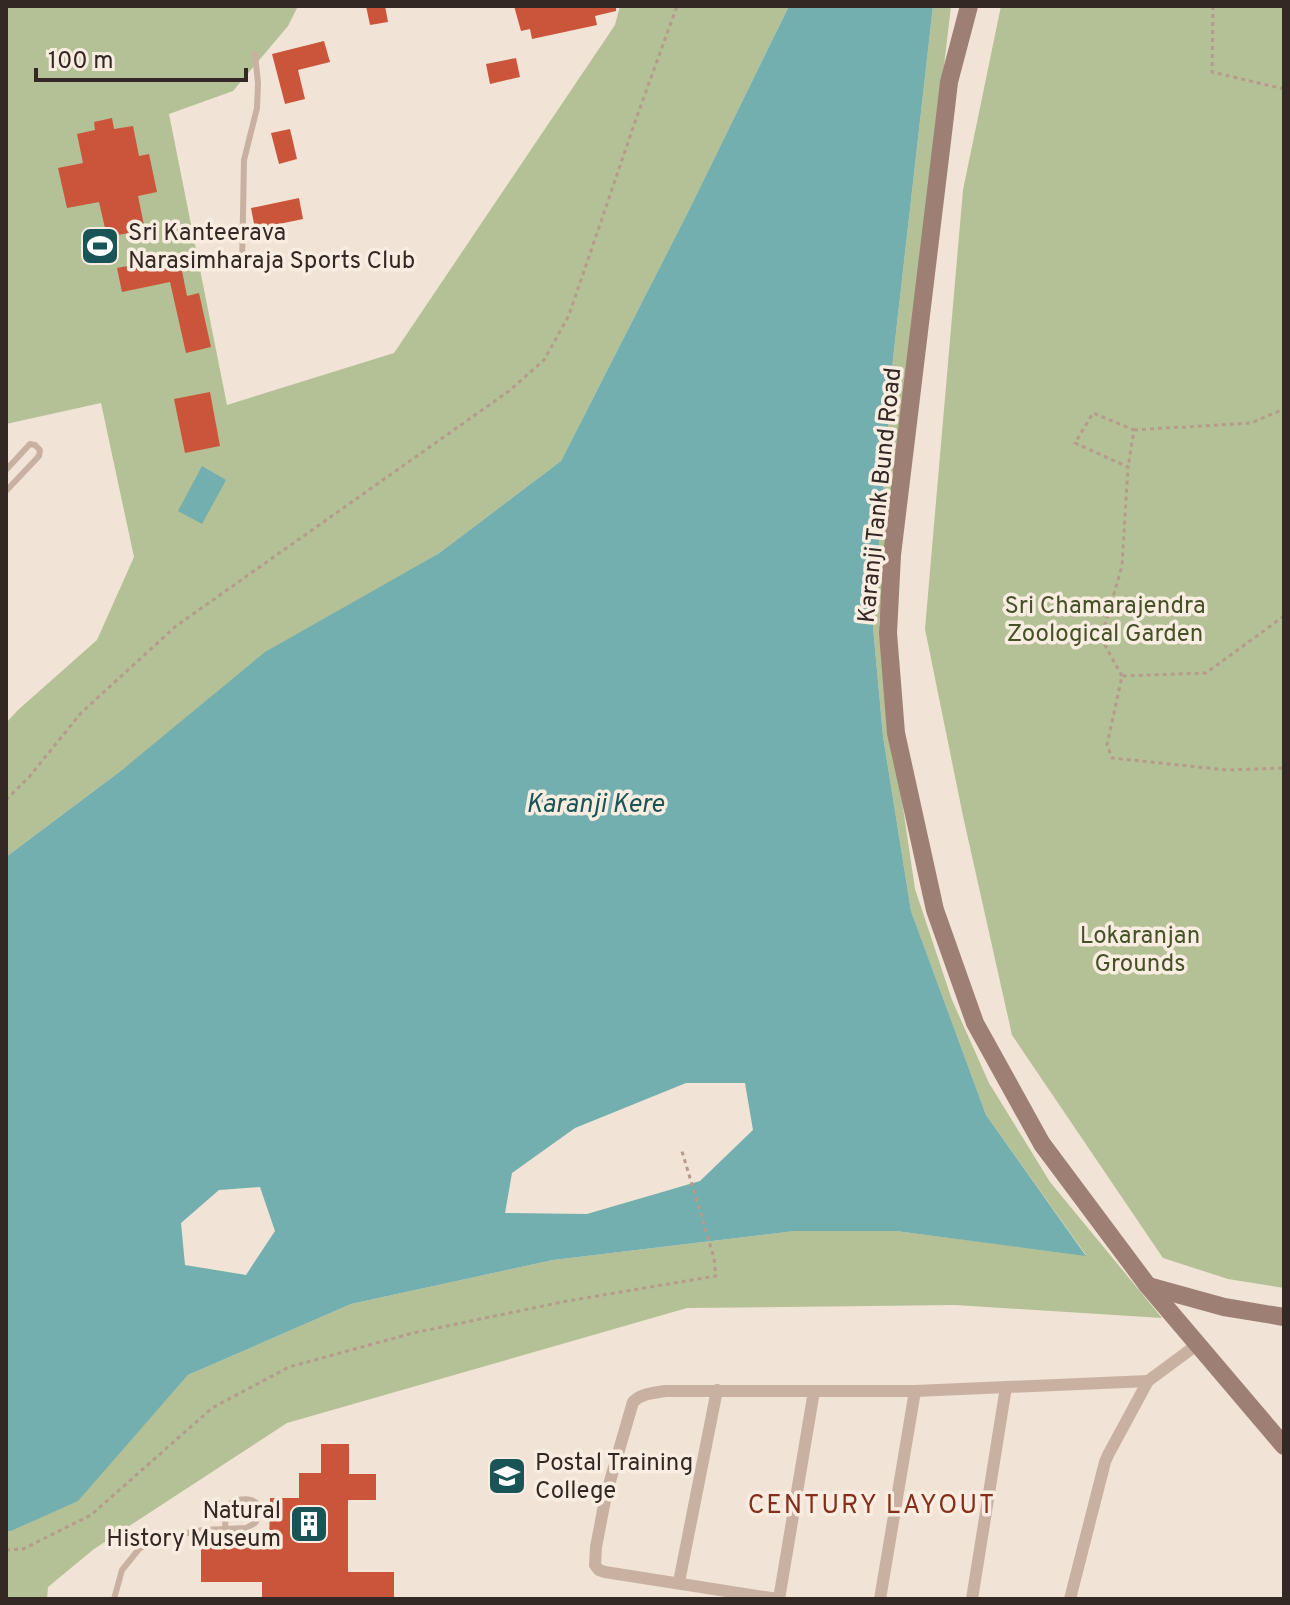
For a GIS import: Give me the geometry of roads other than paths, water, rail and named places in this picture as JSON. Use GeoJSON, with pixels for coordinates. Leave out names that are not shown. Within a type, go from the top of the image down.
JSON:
{"type":"FeatureCollection","features":[{"type":"Feature","properties":{"kind":"street","name":"Karanji Tank Bund Road"},"geometry":{"type":"LineString","coordinates":[[969,6],[949,82],[892,555],[888,633],[896,733],[935,910],[975,1023],[1042,1144],[1148,1286],[1284,1446]]}},
{"type":"Feature","properties":{"kind":"street"},"geometry":{"type":"LineString","coordinates":[[1148,1286],[1224,1307],[1284,1317]]}},
{"type":"Feature","properties":{"kind":"street"},"geometry":{"type":"LineString","coordinates":[[1070,1599],[1105,1462],[1148,1381],[1198,1344]]}},
{"type":"Feature","properties":{"kind":"street"},"geometry":{"type":"LineString","coordinates":[[814,1391],[778,1599],[605,1572],[597,1568],[596,1547],[606,1495],[633,1402],[648,1394],[717,1390],[915,1391],[1148,1381]]}},
{"type":"Feature","properties":{"kind":"street"},"geometry":{"type":"LineString","coordinates":[[972,1599],[1006,1387]]}},
{"type":"Feature","properties":{"kind":"street"},"geometry":{"type":"LineString","coordinates":[[679,1582],[717,1390]]}},
{"type":"Feature","properties":{"kind":"street"},"geometry":{"type":"LineString","coordinates":[[880,1599],[915,1391]]}},
{"type":"Feature","properties":{"kind":"lane"},"geometry":{"type":"LineString","coordinates":[[242,268],[244,160],[257,108],[255,54]]}},
{"type":"Feature","properties":{"kind":"lane"},"geometry":{"type":"LineString","coordinates":[[6,470],[30,444],[40,450],[39,456],[6,491]]}},
{"type":"Feature","properties":{"kind":"lane"},"geometry":{"type":"LineString","coordinates":[[114,1599],[122,1570],[139,1549],[156,1539],[203,1530],[246,1528],[255,1523],[260,1506],[255,1500],[245,1498],[233,1501],[226,1511],[225,1528]]}},
{"type":"Feature","properties":{"kind":"water","name":"Karanji Kere"},"geometry":{"type":"Polygon","coordinates":[[[789,6],[933,6],[893,359],[873,627],[883,736],[911,911],[986,1115],[1086,1256],[896,1231],[795,1231],[553,1260],[351,1304],[188,1375],[78,1501],[6,1531],[6,857],[122,770],[265,652],[438,554],[561,461],[789,6]],[[686,1083],[575,1128],[512,1173],[505,1213],[587,1214],[700,1181],[753,1130],[745,1083],[686,1083]],[[260,1187],[219,1190],[181,1223],[185,1265],[246,1275],[275,1231],[260,1187]]]}},
{"type":"Feature","properties":{"kind":"water"},"geometry":{"type":"Polygon","coordinates":[[[202,466],[226,480],[202,524],[178,511],[202,466]]]}},
{"type":"Feature","properties":{"kind":"place","name":"Sri Kanteerava Narasimharaja Sports Club"},"geometry":{"type":"Point","coordinates":[100,246]}},
{"type":"Feature","properties":{"kind":"place","name":"Postal Training College"},"geometry":{"type":"Point","coordinates":[507,1476]}},
{"type":"Feature","properties":{"kind":"place","name":"Natural History Museum"},"geometry":{"type":"Point","coordinates":[309,1524]}},
{"type":"Feature","properties":{"kind":"district","name":"CENTURY LAYOUT"},"geometry":{"type":"Point","coordinates":[872,1504]}},
{"type":"Feature","properties":{"kind":"park label","name":"Sri Chamarajendra Zoological Garden"},"geometry":{"type":"Point","coordinates":[1105,619]}},
{"type":"Feature","properties":{"kind":"park label","name":"Lokaranjan Grounds"},"geometry":{"type":"Point","coordinates":[1140,949]}}]}
